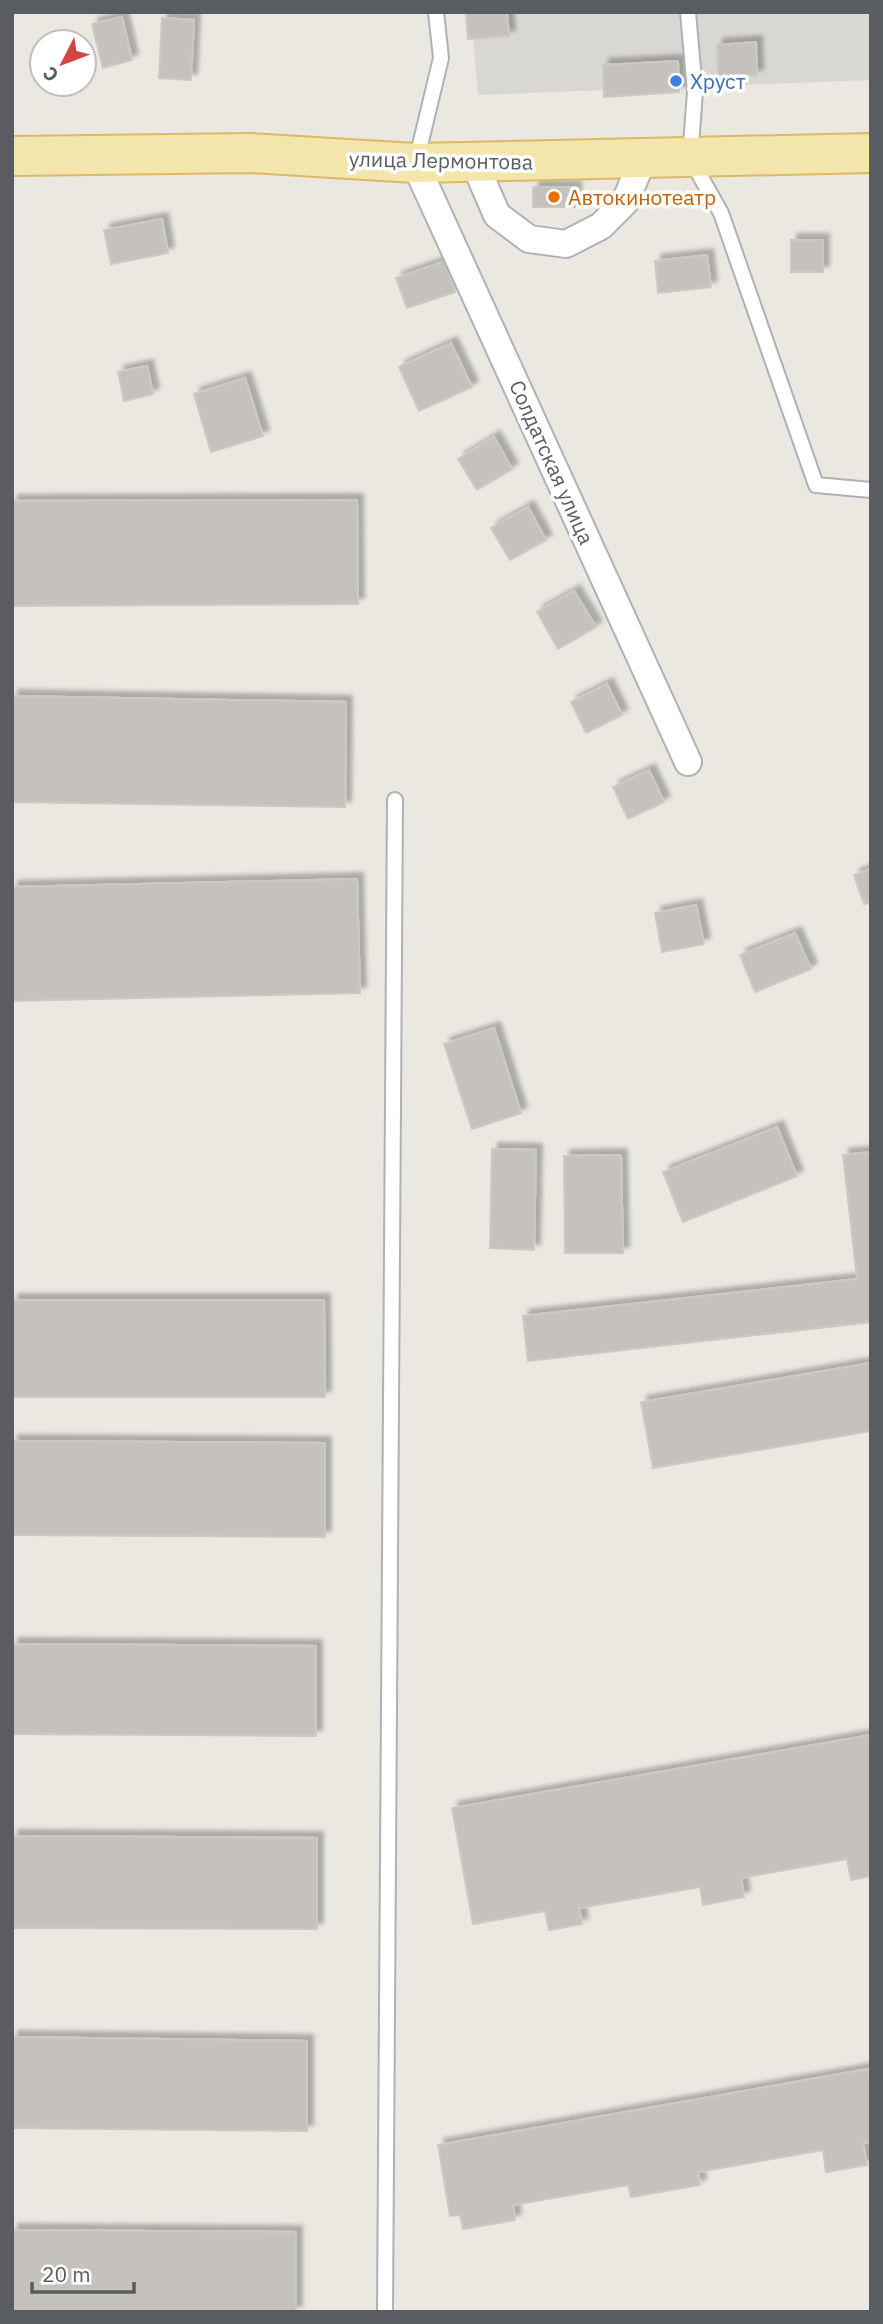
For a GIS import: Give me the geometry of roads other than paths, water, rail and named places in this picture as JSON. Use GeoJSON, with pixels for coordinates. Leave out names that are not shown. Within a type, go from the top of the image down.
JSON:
{"type":"FeatureCollection","features":[{"type":"Feature","properties":{"kind":"main road","name":"улица Лермонтова"},"geometry":{"type":"LineString","coordinates":[[12,156],[250,153],[415,163],[871,153]]}},
{"type":"Feature","properties":{"kind":"street"},"geometry":{"type":"LineString","coordinates":[[474,162],[497,215],[529,239],[566,244],[601,226],[625,202],[643,159]]}},
{"type":"Feature","properties":{"kind":"street","name":"Солдатская улица"},"geometry":{"type":"LineString","coordinates":[[415,163],[688,762]]}},
{"type":"Feature","properties":{"kind":"lane"},"geometry":{"type":"LineString","coordinates":[[415,163],[441,58],[436,12]]}},
{"type":"Feature","properties":{"kind":"lane"},"geometry":{"type":"LineString","coordinates":[[688,12],[695,92],[690,158],[721,213],[816,485],[871,491]]}},
{"type":"Feature","properties":{"kind":"lane"},"geometry":{"type":"LineString","coordinates":[[385,2312],[395,800]]}},
{"type":"Feature","properties":{"kind":"place","name":"Хруст"},"geometry":{"type":"Point","coordinates":[676,81]}},
{"type":"Feature","properties":{"kind":"place","name":"Автокинотеатр"},"geometry":{"type":"Point","coordinates":[554,197]}}]}
